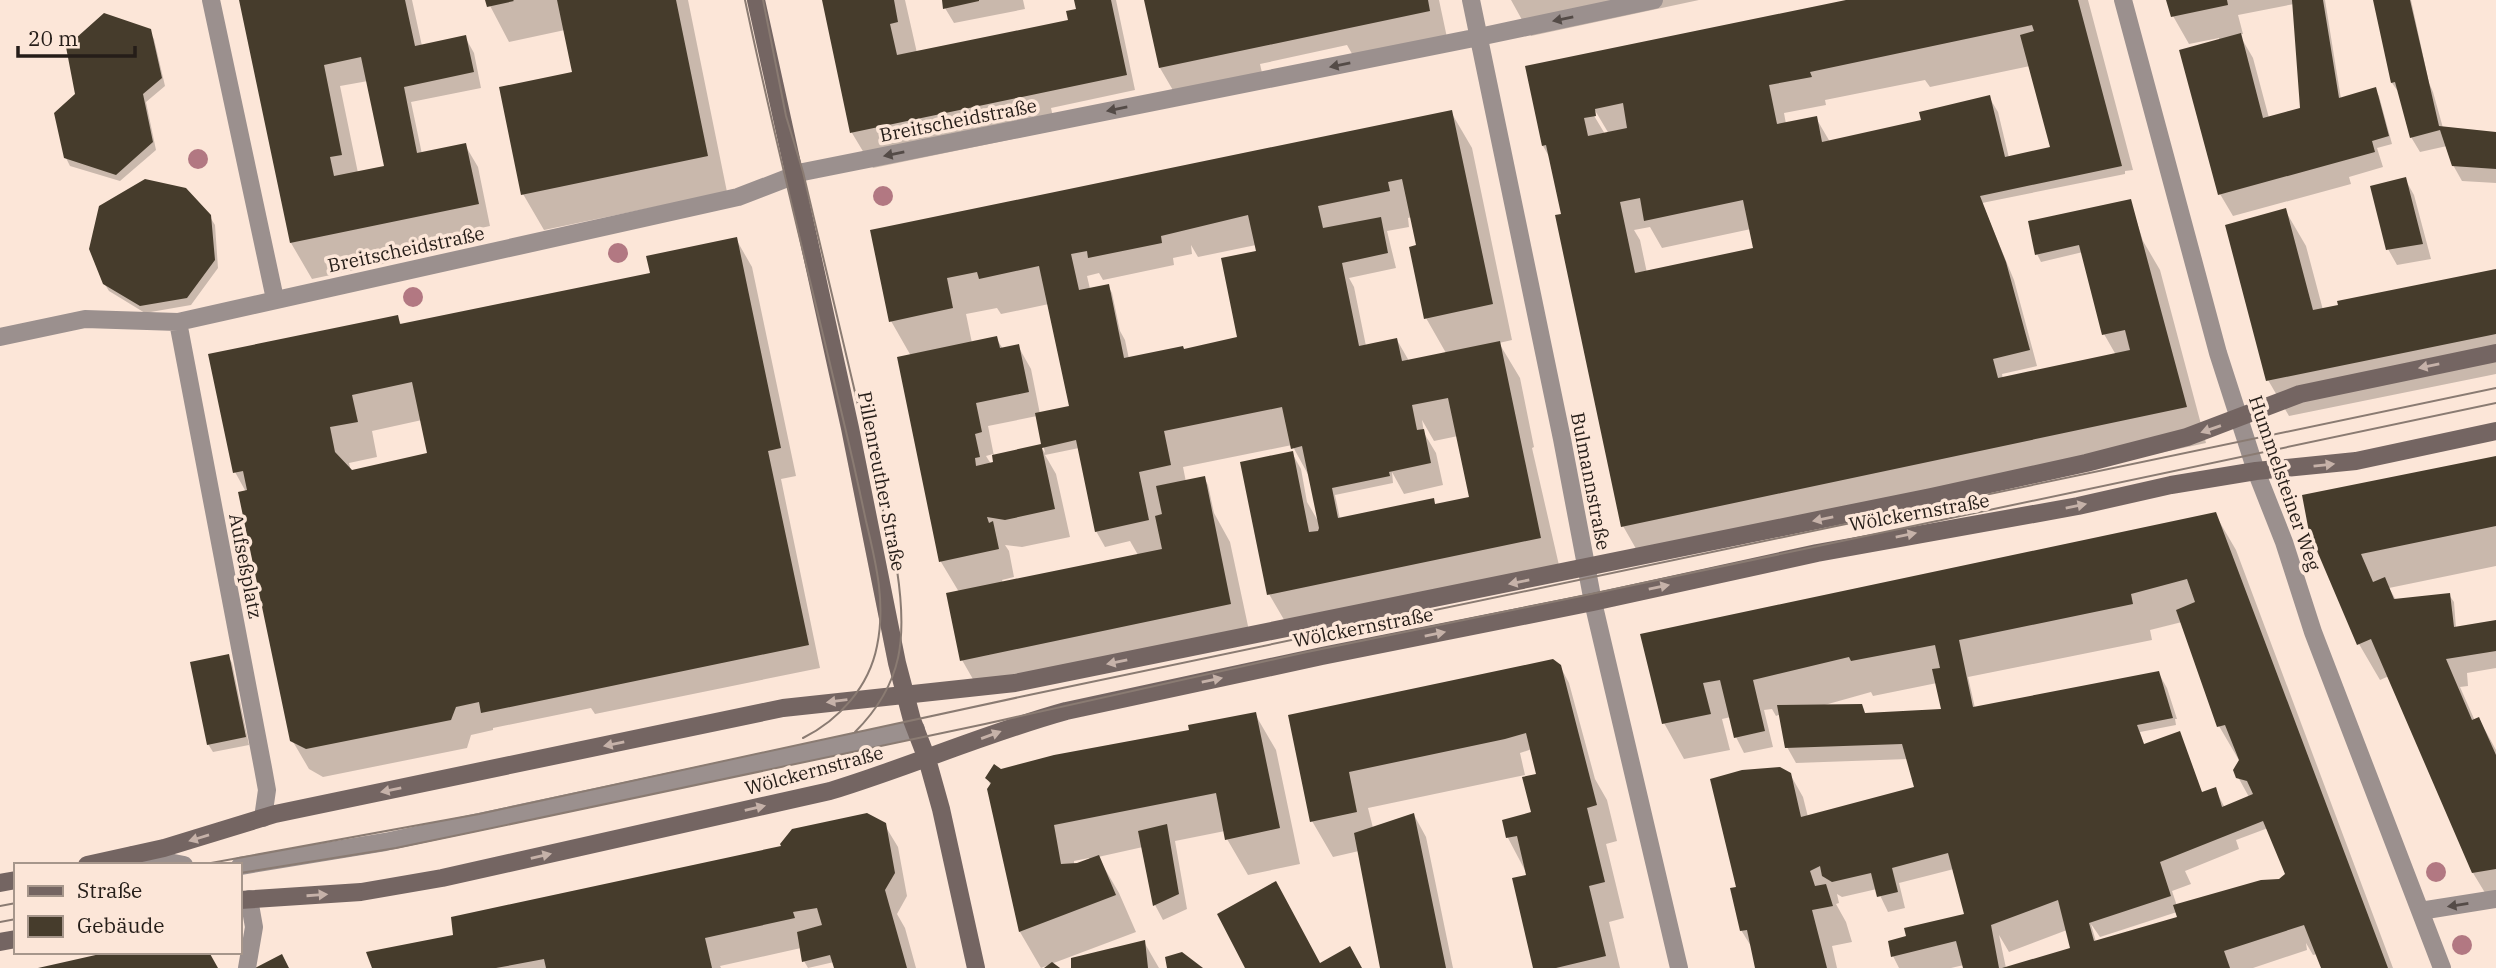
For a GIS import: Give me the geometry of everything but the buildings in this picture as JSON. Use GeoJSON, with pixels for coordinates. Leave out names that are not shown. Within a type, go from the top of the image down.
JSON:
{"type":"FeatureCollection","features":[{"type":"Feature","properties":{"kind":"main road","name":"Pillenreuther Straße"},"geometry":{"type":"LineString","coordinates":[[756,0],[850,428],[905,695],[941,809],[976,968]]}},
{"type":"Feature","properties":{"kind":"main road","name":"Wölckernstraße"},"geometry":{"type":"LineString","coordinates":[[96,863],[205,836],[263,818],[783,708],[1015,684],[1586,569],[2086,463],[2187,437],[2311,391],[2496,353]]}},
{"type":"Feature","properties":{"kind":"main road","name":"Wölckernstraße"},"geometry":{"type":"LineString","coordinates":[[244,899],[361,892],[442,878],[830,791],[1066,711],[1593,602],[1817,552],[2078,506],[2171,485],[2256,471],[2356,461],[2496,431]]}},
{"type":"Feature","properties":{"kind":"street"},"geometry":{"type":"LineString","coordinates":[[0,337],[85,318],[178,322],[275,299],[211,0]]}},
{"type":"Feature","properties":{"kind":"street","name":"Bulmannstraße"},"geometry":{"type":"LineString","coordinates":[[1471,0],[1593,602],[1679,968]]}},
{"type":"Feature","properties":{"kind":"street","name":"Breitscheidstraße"},"geometry":{"type":"LineString","coordinates":[[275,299],[738,197],[794,174],[1654,0]]}},
{"type":"Feature","properties":{"kind":"street","name":"Hummelsteiner Weg"},"geometry":{"type":"LineString","coordinates":[[2123,0],[2218,353],[2256,471],[2284,542],[2313,632],[2442,968]]}},
{"type":"Feature","properties":{"kind":"street","name":"Aufseßplatz"},"geometry":{"type":"LineString","coordinates":[[178,322],[267,790],[263,818]]}},
{"type":"Feature","properties":{"kind":"street"},"geometry":{"type":"LineString","coordinates":[[243,867],[397,839],[916,729]]}},
{"type":"Feature","properties":{"kind":"street"},"geometry":{"type":"LineString","coordinates":[[133,855],[174,863]]}},
{"type":"Feature","properties":{"kind":"street"},"geometry":{"type":"LineString","coordinates":[[244,899],[254,927],[247,968]]}},
{"type":"Feature","properties":{"kind":"street"},"geometry":{"type":"LineString","coordinates":[[2420,911],[2496,899]]}},
{"type":"Feature","properties":{"kind":"tram line"},"geometry":{"type":"LineString","coordinates":[[745,0],[853,460],[879,583],[880,630],[867,675],[840,712],[803,738]]}},
{"type":"Feature","properties":{"kind":"tram line"},"geometry":{"type":"LineString","coordinates":[[763,0],[786,116],[803,172],[897,570],[902,616],[898,657],[884,695],[855,732]]}},
{"type":"Feature","properties":{"kind":"tram line"},"geometry":{"type":"LineString","coordinates":[[211,863],[479,814],[1029,695],[2496,388]]}},
{"type":"Feature","properties":{"kind":"tram line"},"geometry":{"type":"LineString","coordinates":[[242,873],[396,848],[473,832],[985,724],[1307,652],[2496,403]]}},
{"type":"Feature","properties":{"kind":"tram line"},"geometry":{"type":"LineString","coordinates":[[0,906],[14,903]]}},
{"type":"Feature","properties":{"kind":"tram line"},"geometry":{"type":"LineString","coordinates":[[0,922],[14,919]]}}]}
